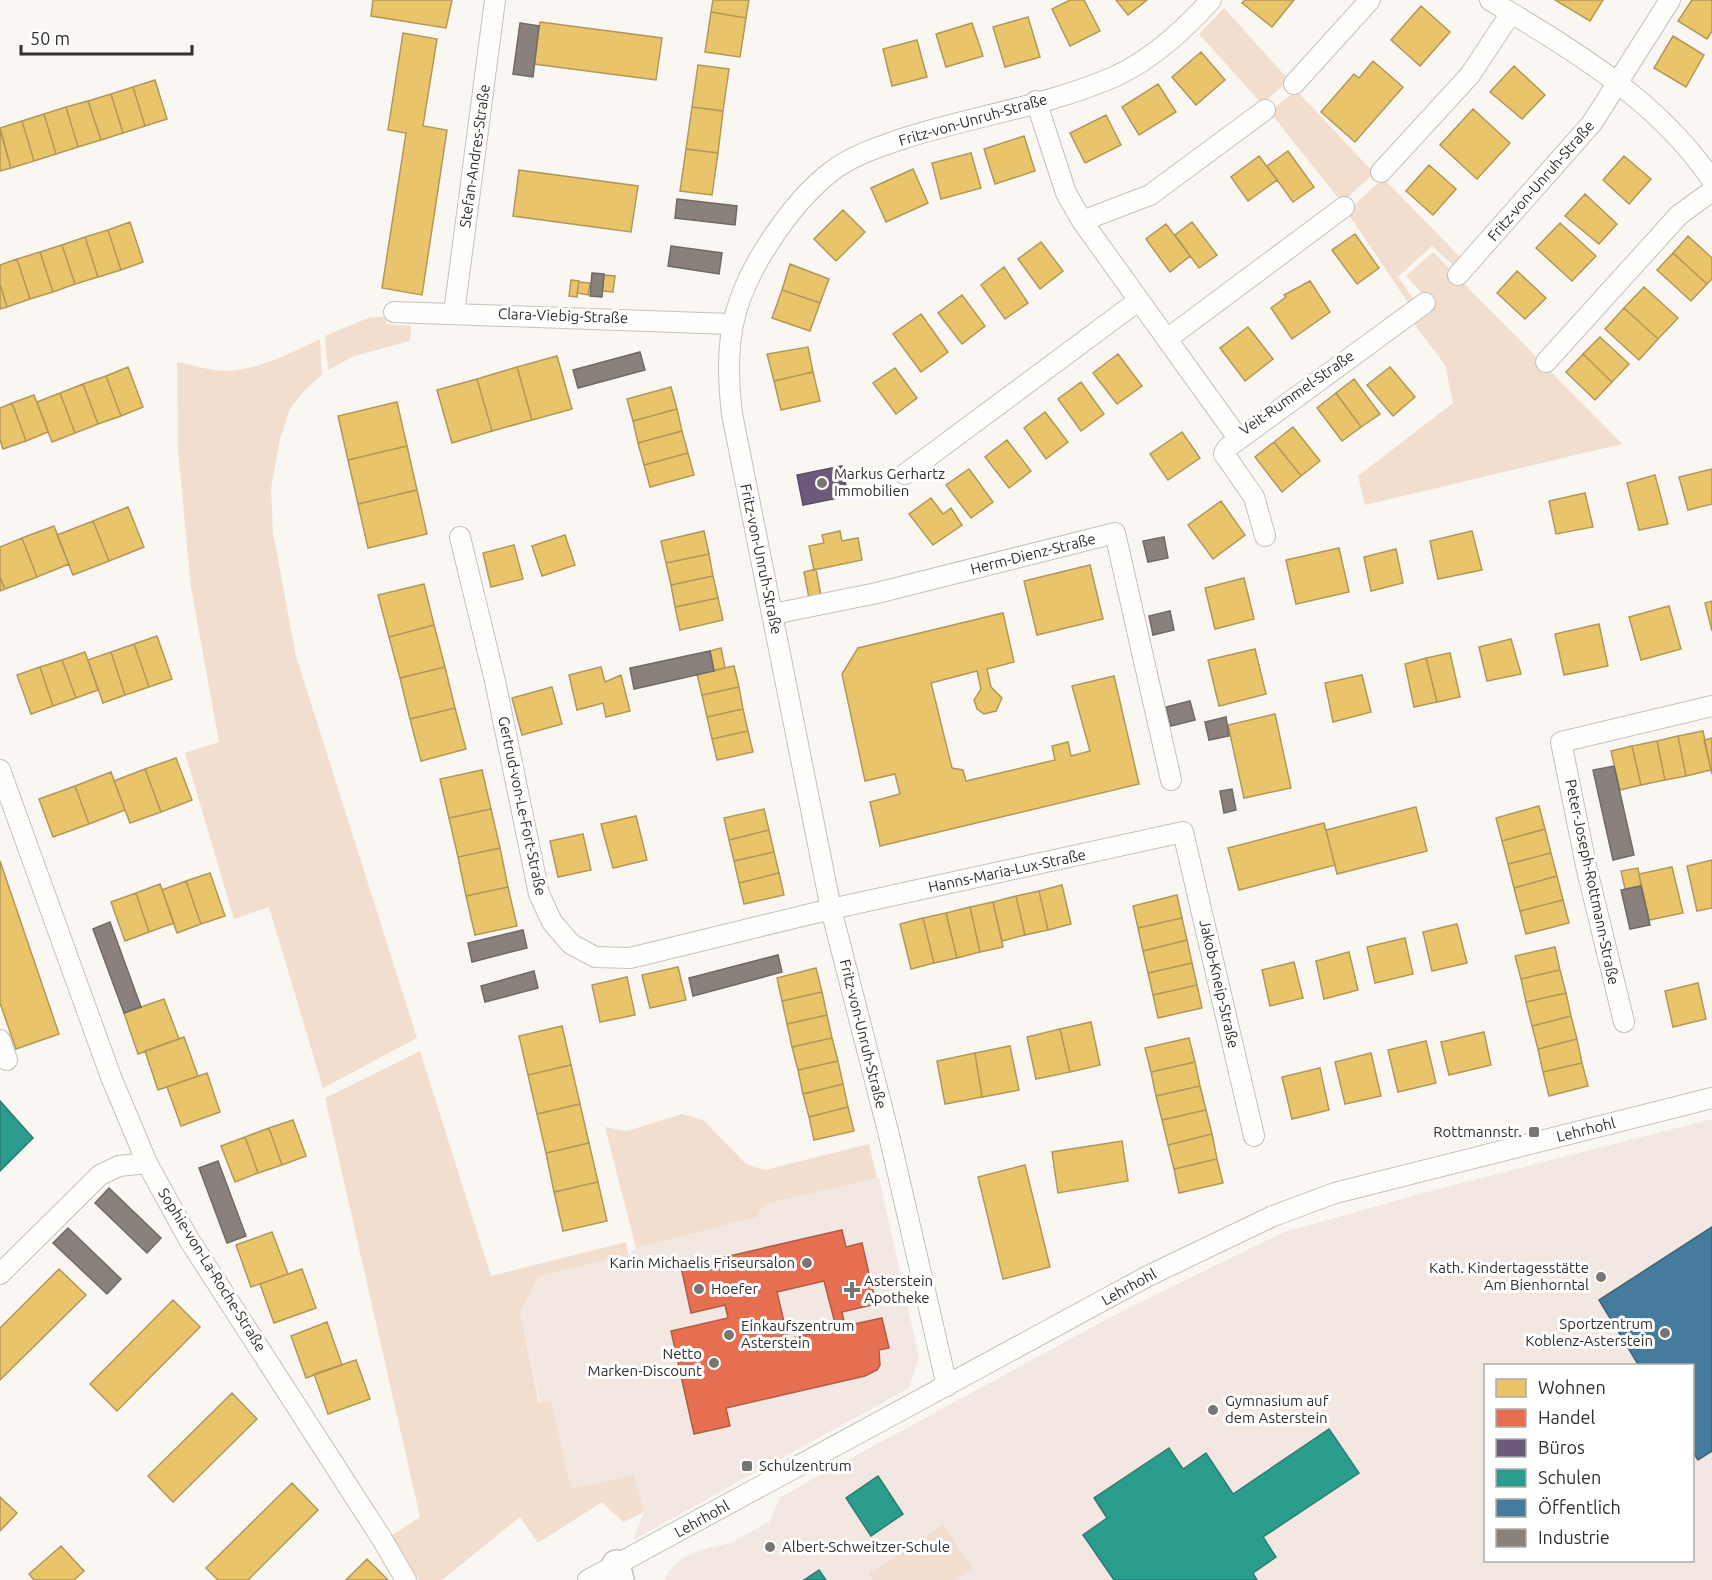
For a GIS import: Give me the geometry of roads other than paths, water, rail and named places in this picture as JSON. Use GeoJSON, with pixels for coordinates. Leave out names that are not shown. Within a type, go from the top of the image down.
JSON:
{"type":"FeatureCollection","features":[{"type":"Feature","properties":{"kind":"street","name":"Stefan-Andres-Straße"},"geometry":{"type":"LineString","coordinates":[[454,312],[495,0]]}},
{"type":"Feature","properties":{"kind":"street","name":"Fritz-von-Unruh-Straße"},"geometry":{"type":"LineString","coordinates":[[947,1386],[876,1083],[831,909],[732,414],[727,374],[731,324],[754,265],[785,218],[810,190],[836,168],[858,154],[920,133],[1036,102],[1117,75],[1157,50],[1192,21],[1211,0]]}},
{"type":"Feature","properties":{"kind":"street"},"geometry":{"type":"LineString","coordinates":[[1294,84],[1370,0]]}},
{"type":"Feature","properties":{"kind":"street"},"geometry":{"type":"LineString","coordinates":[[1490,0],[1618,83],[1673,130],[1712,180]]}},
{"type":"Feature","properties":{"kind":"street","name":"Fritz-von-Unruh-Straße"},"geometry":{"type":"LineString","coordinates":[[1458,275],[1580,137],[1618,83],[1670,0]]}},
{"type":"Feature","properties":{"kind":"street"},"geometry":{"type":"LineString","coordinates":[[1381,172],[1470,75],[1511,13]]}},
{"type":"Feature","properties":{"kind":"street","name":"Veit-Rummel-Straße"},"geometry":{"type":"LineString","coordinates":[[1036,102],[1066,193],[1082,221],[1238,438],[1425,303]]}},
{"type":"Feature","properties":{"kind":"street"},"geometry":{"type":"LineString","coordinates":[[1082,221],[1150,195],[1265,110]]}},
{"type":"Feature","properties":{"kind":"street"},"geometry":{"type":"LineString","coordinates":[[1546,362],[1678,215],[1712,191]]}},
{"type":"Feature","properties":{"kind":"street"},"geometry":{"type":"LineString","coordinates":[[1167,339],[1344,207]]}},
{"type":"Feature","properties":{"kind":"street"},"geometry":{"type":"LineString","coordinates":[[905,474],[1138,300]]}},
{"type":"Feature","properties":{"kind":"street","name":"Clara-Viebig-Straße"},"geometry":{"type":"LineString","coordinates":[[394,312],[454,312],[731,324]]}},
{"type":"Feature","properties":{"kind":"street"},"geometry":{"type":"LineString","coordinates":[[1238,438],[1224,454],[1254,497],[1265,536]]}},
{"type":"Feature","properties":{"kind":"street","name":"Herm-Dienz-Straße"},"geometry":{"type":"LineString","coordinates":[[773,614],[877,593],[1115,533],[1171,780]]}},
{"type":"Feature","properties":{"kind":"street","name":"Gertrud-von-Le-Fort-Straße"},"geometry":{"type":"LineString","coordinates":[[460,537],[495,681],[540,894],[552,922],[571,944],[595,957],[630,958],[831,909]]}},
{"type":"Feature","properties":{"kind":"street","name":"Peter-Joseph-Rottmann-Straße"},"geometry":{"type":"LineString","coordinates":[[1624,1022],[1587,870],[1562,741],[1712,706]]}},
{"type":"Feature","properties":{"kind":"street","name":"Sophie-von-La-Roche-Straße"},"geometry":{"type":"LineString","coordinates":[[0,770],[111,1077],[147,1163],[188,1238],[382,1539],[405,1580]]}},
{"type":"Feature","properties":{"kind":"street","name":"Hanns-Maria-Lux-Straße"},"geometry":{"type":"LineString","coordinates":[[831,909],[1183,832]]}},
{"type":"Feature","properties":{"kind":"street","name":"Jakob-Kneip-Straße"},"geometry":{"type":"LineString","coordinates":[[1183,832],[1254,1136]]}},
{"type":"Feature","properties":{"kind":"street"},"geometry":{"type":"LineString","coordinates":[[0,1040],[7,1060]]}},
{"type":"Feature","properties":{"kind":"street","name":"Lehrhohl"},"geometry":{"type":"LineString","coordinates":[[588,1580],[618,1572],[947,1386],[1192,1253],[1305,1203],[1474,1156],[1712,1098]]}},
{"type":"Feature","properties":{"kind":"street"},"geometry":{"type":"LineString","coordinates":[[0,1274],[100,1175],[119,1166],[147,1163]]}},
{"type":"Feature","properties":{"kind":"place","name":"Markus Gerhartz Immobilien"},"geometry":{"type":"Point","coordinates":[822,483]}},
{"type":"Feature","properties":{"kind":"place","name":"Rottmannstr."},"geometry":{"type":"Point","coordinates":[1534,1132]}},
{"type":"Feature","properties":{"kind":"place","name":"Karin Michaelis Friseursalon"},"geometry":{"type":"Point","coordinates":[807,1263]}},
{"type":"Feature","properties":{"kind":"place","name":"Kath. Kindertagesstätte Am Bienhorntal"},"geometry":{"type":"Point","coordinates":[1601,1277]}},
{"type":"Feature","properties":{"kind":"place","name":"Hoefer"},"geometry":{"type":"Point","coordinates":[699,1289]}},
{"type":"Feature","properties":{"kind":"place","name":"Asterstein Apotheke"},"geometry":{"type":"Point","coordinates":[852,1290]}},
{"type":"Feature","properties":{"kind":"place","name":"Sportzentrum Koblenz-Asterstein"},"geometry":{"type":"Point","coordinates":[1665,1333]}},
{"type":"Feature","properties":{"kind":"place","name":"Einkaufszentrum Asterstein"},"geometry":{"type":"Point","coordinates":[729,1335]}},
{"type":"Feature","properties":{"kind":"place","name":"Netto Marken-Discount"},"geometry":{"type":"Point","coordinates":[714,1363]}},
{"type":"Feature","properties":{"kind":"place","name":"Gymnasium auf dem Asterstein"},"geometry":{"type":"Point","coordinates":[1213,1410]}},
{"type":"Feature","properties":{"kind":"place","name":"Schulzentrum"},"geometry":{"type":"Point","coordinates":[747,1466]}},
{"type":"Feature","properties":{"kind":"place","name":"Albert-Schweitzer-Schule"},"geometry":{"type":"Point","coordinates":[770,1547]}}]}
